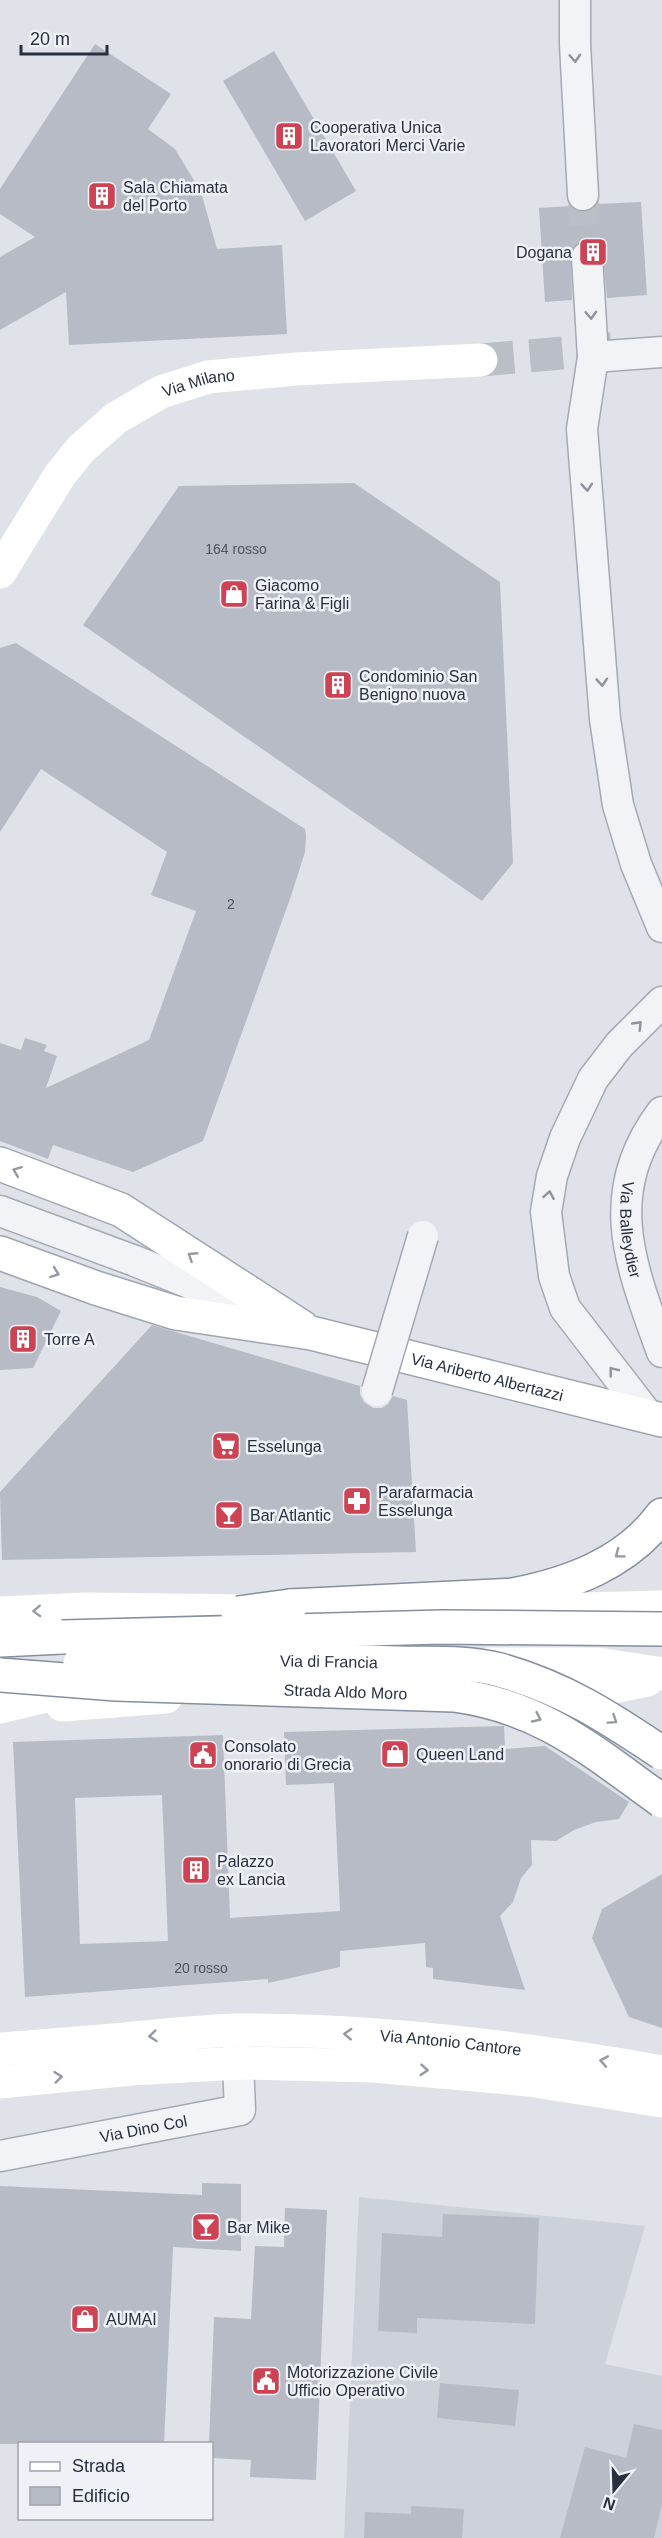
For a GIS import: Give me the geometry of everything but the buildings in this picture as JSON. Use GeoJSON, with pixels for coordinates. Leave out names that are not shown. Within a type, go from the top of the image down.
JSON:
{"type":"FeatureCollection","features":[{"type":"Feature","properties":{"kind":"main road","name":"Via Milano"},"geometry":{"type":"LineString","coordinates":[[0,572],[60,475],[81,449],[116,418],[161,392],[208,376],[296,369],[481,360]]}},
{"type":"Feature","properties":{"kind":"main road"},"geometry":{"type":"LineString","coordinates":[[0,1164],[121,1210],[312,1333]]}},
{"type":"Feature","properties":{"kind":"main road"},"geometry":{"type":"LineString","coordinates":[[0,1253],[96,1288],[176,1312],[312,1333]]}},
{"type":"Feature","properties":{"kind":"main road","name":"Via Ariberto Albertazzi"},"geometry":{"type":"LineString","coordinates":[[312,1333],[656,1419]]}},
{"type":"Feature","properties":{"kind":"main road"},"geometry":{"type":"LineString","coordinates":[[62,1637],[290,1606],[513,1595],[539,1590],[596,1571],[636,1541],[662,1515]]}},
{"type":"Feature","properties":{"kind":"main road","name":"Via di Francia"},"geometry":{"type":"LineString","coordinates":[[0,1613],[85,1610],[455,1613],[662,1607]]}},
{"type":"Feature","properties":{"kind":"main road","name":"Via di Francia"},"geometry":{"type":"LineString","coordinates":[[85,1610],[179,1638],[662,1618]]}},
{"type":"Feature","properties":{"kind":"main road"},"geometry":{"type":"LineString","coordinates":[[0,1640],[441,1627],[662,1629]]}},
{"type":"Feature","properties":{"kind":"main road"},"geometry":{"type":"LineString","coordinates":[[0,1669],[113,1661],[344,1661],[477,1666],[499,1670],[539,1683],[584,1702],[662,1753]]}},
{"type":"Feature","properties":{"kind":"main road","name":"Strada Aldo Moro"},"geometry":{"type":"LineString","coordinates":[[0,1675],[116,1684],[454,1695],[481,1698],[533,1715],[563,1731],[662,1801]]}},
{"type":"Feature","properties":{"kind":"main road","name":"Via di Francia"},"geometry":{"type":"LineString","coordinates":[[0,1708],[273,1689],[598,1690],[662,1675]]}},
{"type":"Feature","properties":{"kind":"main road","name":"Via Antonio Cantore"},"geometry":{"type":"LineString","coordinates":[[0,2049],[186,2032],[236,2030],[394,2036],[563,2054],[662,2072]]}},
{"type":"Feature","properties":{"kind":"main road","name":"Via Antonio Cantore"},"geometry":{"type":"LineString","coordinates":[[0,2082],[131,2069],[240,2063],[373,2066],[529,2080],[662,2101]]}},
{"type":"Feature","properties":{"kind":"street"},"geometry":{"type":"LineString","coordinates":[[575,0],[575,44],[584,195]]}},
{"type":"Feature","properties":{"kind":"street"},"geometry":{"type":"LineString","coordinates":[[587,257],[593,357],[582,429],[605,719],[618,805],[636,864],[662,927]]}},
{"type":"Feature","properties":{"kind":"street"},"geometry":{"type":"LineString","coordinates":[[593,357],[662,352]]}},
{"type":"Feature","properties":{"kind":"street"},"geometry":{"type":"LineString","coordinates":[[656,1419],[565,1308],[554,1276],[546,1212],[552,1176],[565,1138],[593,1079],[619,1045],[662,1002]]}},
{"type":"Feature","properties":{"kind":"street","name":"Via Balleydier"},"geometry":{"type":"LineString","coordinates":[[662,1112],[646,1134],[636,1155],[625,1207],[631,1263],[662,1352]]}},
{"type":"Feature","properties":{"kind":"street"},"geometry":{"type":"LineString","coordinates":[[0,1211],[135,1261],[312,1333]]}},
{"type":"Feature","properties":{"kind":"street"},"geometry":{"type":"LineString","coordinates":[[377,1392],[423,1236]]}},
{"type":"Feature","properties":{"kind":"street"},"geometry":{"type":"LineString","coordinates":[[236,2030],[240,2063]]}},
{"type":"Feature","properties":{"kind":"street","name":"Via Dino Col"},"geometry":{"type":"LineString","coordinates":[[0,2156],[240,2110],[240,2063]]}},
{"type":"Feature","properties":{"kind":"shaded area"},"geometry":{"type":"Polygon","coordinates":[[[359,2197],[645,2226],[605,2364],[662,2376],[662,2538],[344,2538],[359,2197]]]}},
{"type":"Feature","properties":{"kind":"tunnel"},"geometry":{"type":"LineString","coordinates":[[583,195],[587,257]]}},
{"type":"Feature","properties":{"kind":"tunnel"},"geometry":{"type":"LineString","coordinates":[[481,360],[621,348]]}},
{"type":"Feature","properties":{"kind":"place","name":"Cooperativa Unica Lavoratori Merci Varie"},"geometry":{"type":"Point","coordinates":[289,136]}},
{"type":"Feature","properties":{"kind":"place","name":"Sala Chiamata del Porto"},"geometry":{"type":"Point","coordinates":[102,196]}},
{"type":"Feature","properties":{"kind":"place","name":"Dogana"},"geometry":{"type":"Point","coordinates":[593,252]}},
{"type":"Feature","properties":{"kind":"place","name":"Giacomo Farina & Figli"},"geometry":{"type":"Point","coordinates":[234,594]}},
{"type":"Feature","properties":{"kind":"place","name":"Condominio San Benigno nuova"},"geometry":{"type":"Point","coordinates":[338,685]}},
{"type":"Feature","properties":{"kind":"place","name":"Torre A"},"geometry":{"type":"Point","coordinates":[23,1339]}},
{"type":"Feature","properties":{"kind":"place","name":"Esselunga"},"geometry":{"type":"Point","coordinates":[226,1446]}},
{"type":"Feature","properties":{"kind":"place","name":"Parafarmacia Esselunga"},"geometry":{"type":"Point","coordinates":[357,1501]}},
{"type":"Feature","properties":{"kind":"place","name":"Bar Atlantic"},"geometry":{"type":"Point","coordinates":[229,1515]}},
{"type":"Feature","properties":{"kind":"place","name":"Queen Land"},"geometry":{"type":"Point","coordinates":[395,1754]}},
{"type":"Feature","properties":{"kind":"place","name":"Consolato onorario di Grecia"},"geometry":{"type":"Point","coordinates":[203,1755]}},
{"type":"Feature","properties":{"kind":"place","name":"Palazzo ex Lancia"},"geometry":{"type":"Point","coordinates":[196,1870]}},
{"type":"Feature","properties":{"kind":"place","name":"Bar Mike"},"geometry":{"type":"Point","coordinates":[206,2227]}},
{"type":"Feature","properties":{"kind":"place","name":"AUMAI"},"geometry":{"type":"Point","coordinates":[85,2319]}},
{"type":"Feature","properties":{"kind":"place","name":"Motorizzazione Civile Ufficio Operativo"},"geometry":{"type":"Point","coordinates":[266,2381]}}]}
